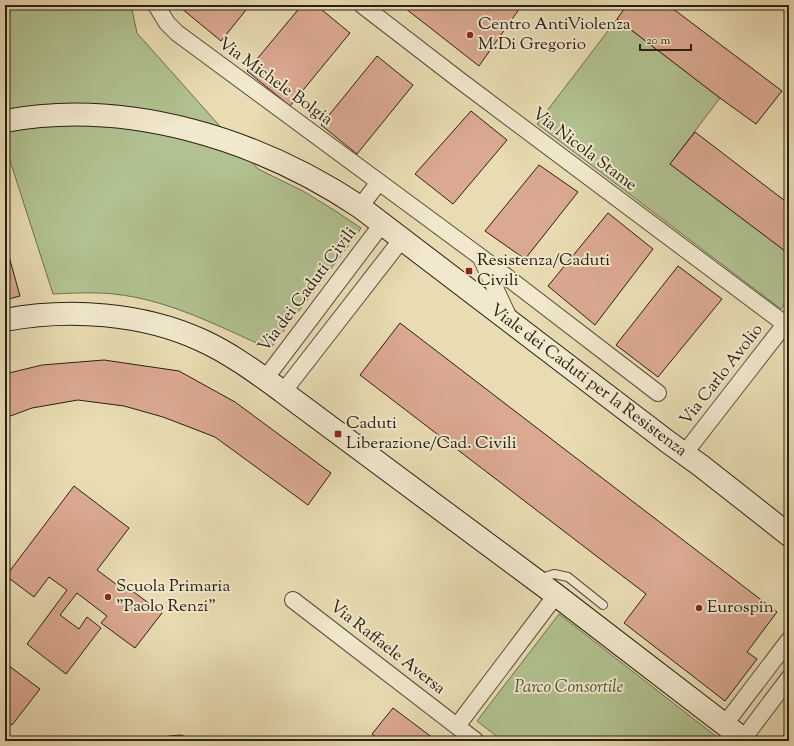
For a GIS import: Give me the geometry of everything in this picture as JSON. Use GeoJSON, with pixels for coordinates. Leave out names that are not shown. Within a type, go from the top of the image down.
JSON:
{"type":"FeatureCollection","features":[{"type":"Feature","properties":{"kind":"street","name":"Via Michele Bolgia"},"geometry":{"type":"LineString","coordinates":[[156,5],[166,23],[177,33],[482,258],[658,393]]}},
{"type":"Feature","properties":{"kind":"street","name":"Via Nicola Stame"},"geometry":{"type":"LineString","coordinates":[[362,5],[458,79],[787,322]]}},
{"type":"Feature","properties":{"kind":"street","name":"Viale dei Caduti per la Resistenza"},"geometry":{"type":"LineString","coordinates":[[5,122],[55,116],[106,117],[147,121],[204,134],[250,149],[276,160],[316,181],[360,207],[700,465],[789,535]]}},
{"type":"Feature","properties":{"kind":"street"},"geometry":{"type":"LineString","coordinates":[[360,207],[379,182]]}},
{"type":"Feature","properties":{"kind":"street","name":"Via dei Caduti Civili"},"geometry":{"type":"LineString","coordinates":[[265,379],[382,224]]}},
{"type":"Feature","properties":{"kind":"street"},"geometry":{"type":"LineString","coordinates":[[283,392],[402,239]]}},
{"type":"Feature","properties":{"kind":"street","name":"Via Michele Bolgia"},"geometry":{"type":"LineString","coordinates":[[482,258],[511,322]]}},
{"type":"Feature","properties":{"kind":"street"},"geometry":{"type":"LineString","coordinates":[[5,320],[33,316],[70,314],[102,316],[154,323],[202,340],[229,355],[283,392],[536,580],[745,740],[789,678]]}},
{"type":"Feature","properties":{"kind":"street","name":"Via Carlo Avolio"},"geometry":{"type":"LineString","coordinates":[[684,454],[787,322]]}},
{"type":"Feature","properties":{"kind":"street"},"geometry":{"type":"LineString","coordinates":[[457,726],[556,595]]}},
{"type":"Feature","properties":{"kind":"street","name":"Via Raffaele Aversa"},"geometry":{"type":"LineString","coordinates":[[293,600],[476,741]]}},
{"type":"Feature","properties":{"kind":"street"},"geometry":{"type":"LineString","coordinates":[[724,724],[789,640]]}},
{"type":"Feature","properties":{"kind":"lane"},"geometry":{"type":"LineString","coordinates":[[536,580],[554,574],[568,577],[603,605]]}},
{"type":"Feature","properties":{"kind":"green space"},"geometry":{"type":"Polygon","coordinates":[[[5,5],[131,5],[137,33],[258,169],[303,191],[361,228],[270,349],[175,308],[155,302],[135,297],[106,293],[53,294],[5,145],[5,5]]]}},
{"type":"Feature","properties":{"kind":"green space"},"geometry":{"type":"Polygon","coordinates":[[[617,19],[720,98],[670,164],[789,254],[789,298],[781,309],[537,124],[617,19]]]}},
{"type":"Feature","properties":{"kind":"green space","name":"Parco Consortile"},"geometry":{"type":"Polygon","coordinates":[[[559,614],[722,741],[503,741],[477,721],[559,614]]]}},
{"type":"Feature","properties":{"kind":"building"},"geometry":{"type":"Polygon","coordinates":[[[183,5],[250,5],[221,41],[181,8],[183,5]]]}},
{"type":"Feature","properties":{"kind":"building"},"geometry":{"type":"Polygon","coordinates":[[[302,5],[316,5],[350,33],[290,106],[247,71],[302,5]]]}},
{"type":"Feature","properties":{"kind":"building","name":"Centro AntiViolenza M.Di Gregorio"},"geometry":{"type":"Polygon","coordinates":[[[401,5],[522,5],[479,66],[401,5]]]}},
{"type":"Feature","properties":{"kind":"building"},"geometry":{"type":"Polygon","coordinates":[[[627,5],[668,5],[782,91],[756,124],[617,19],[627,5]]]}},
{"type":"Feature","properties":{"kind":"building"},"geometry":{"type":"Polygon","coordinates":[[[377,56],[413,85],[357,154],[321,125],[377,56]]]}},
{"type":"Feature","properties":{"kind":"building"},"geometry":{"type":"Polygon","coordinates":[[[471,111],[507,140],[453,204],[415,174],[471,111]]]}},
{"type":"Feature","properties":{"kind":"building"},"geometry":{"type":"Polygon","coordinates":[[[695,132],[789,204],[789,254],[670,164],[695,132]]]}},
{"type":"Feature","properties":{"kind":"building"},"geometry":{"type":"Polygon","coordinates":[[[539,165],[578,192],[525,259],[485,231],[539,165]]]}},
{"type":"Feature","properties":{"kind":"building"},"geometry":{"type":"Polygon","coordinates":[[[608,213],[653,249],[595,325],[548,286],[608,213]]]}},
{"type":"Feature","properties":{"kind":"building"},"geometry":{"type":"Polygon","coordinates":[[[5,242],[20,296],[5,300],[5,242]]]}},
{"type":"Feature","properties":{"kind":"building"},"geometry":{"type":"Polygon","coordinates":[[[678,266],[722,299],[658,377],[616,345],[678,266]]]}},
{"type":"Feature","properties":{"kind":"building"},"geometry":{"type":"Polygon","coordinates":[[[400,323],[777,612],[747,652],[757,659],[725,701],[624,623],[646,594],[360,375],[400,323]]]}},
{"type":"Feature","properties":{"kind":"building"},"geometry":{"type":"Polygon","coordinates":[[[104,360],[179,371],[235,402],[331,473],[308,505],[215,437],[163,417],[124,406],[78,400],[32,408],[5,418],[5,374],[42,365],[104,360]]]}},
{"type":"Feature","properties":{"kind":"building"},"geometry":{"type":"Polygon","coordinates":[[[74,486],[129,528],[97,570],[124,590],[127,587],[162,613],[135,648],[101,623],[107,616],[77,593],[60,615],[79,629],[87,617],[101,628],[66,674],[27,644],[67,590],[49,577],[34,597],[6,576],[74,486]]]}},
{"type":"Feature","properties":{"kind":"building"},"geometry":{"type":"Polygon","coordinates":[[[5,663],[40,689],[12,725],[5,720],[5,663]]]}},
{"type":"Feature","properties":{"kind":"building"},"geometry":{"type":"Polygon","coordinates":[[[393,708],[437,741],[381,741],[372,734],[393,708]]]}},
{"type":"Feature","properties":{"kind":"building"},"geometry":{"type":"Polygon","coordinates":[[[789,726],[789,741],[787,741],[782,738],[789,726]]]}},
{"type":"Feature","properties":{"kind":"building"},"geometry":{"type":"Polygon","coordinates":[[[181,735],[198,741],[163,741],[169,736],[181,735]]]}},
{"type":"Feature","properties":{"kind":"place","name":"Centro AntiViolenza M.Di Gregorio"},"geometry":{"type":"Point","coordinates":[470,35]}},
{"type":"Feature","properties":{"kind":"place","name":"Resistenza/Caduti Civili"},"geometry":{"type":"Point","coordinates":[469,271]}},
{"type":"Feature","properties":{"kind":"place","name":"Caduti Liberazione/Cad. Civili"},"geometry":{"type":"Point","coordinates":[338,434]}},
{"type":"Feature","properties":{"kind":"place","name":"Scuola Primaria \"Paolo Renzi\""},"geometry":{"type":"Point","coordinates":[108,597]}},
{"type":"Feature","properties":{"kind":"place","name":"Eurospin"},"geometry":{"type":"Point","coordinates":[699,608]}}]}
